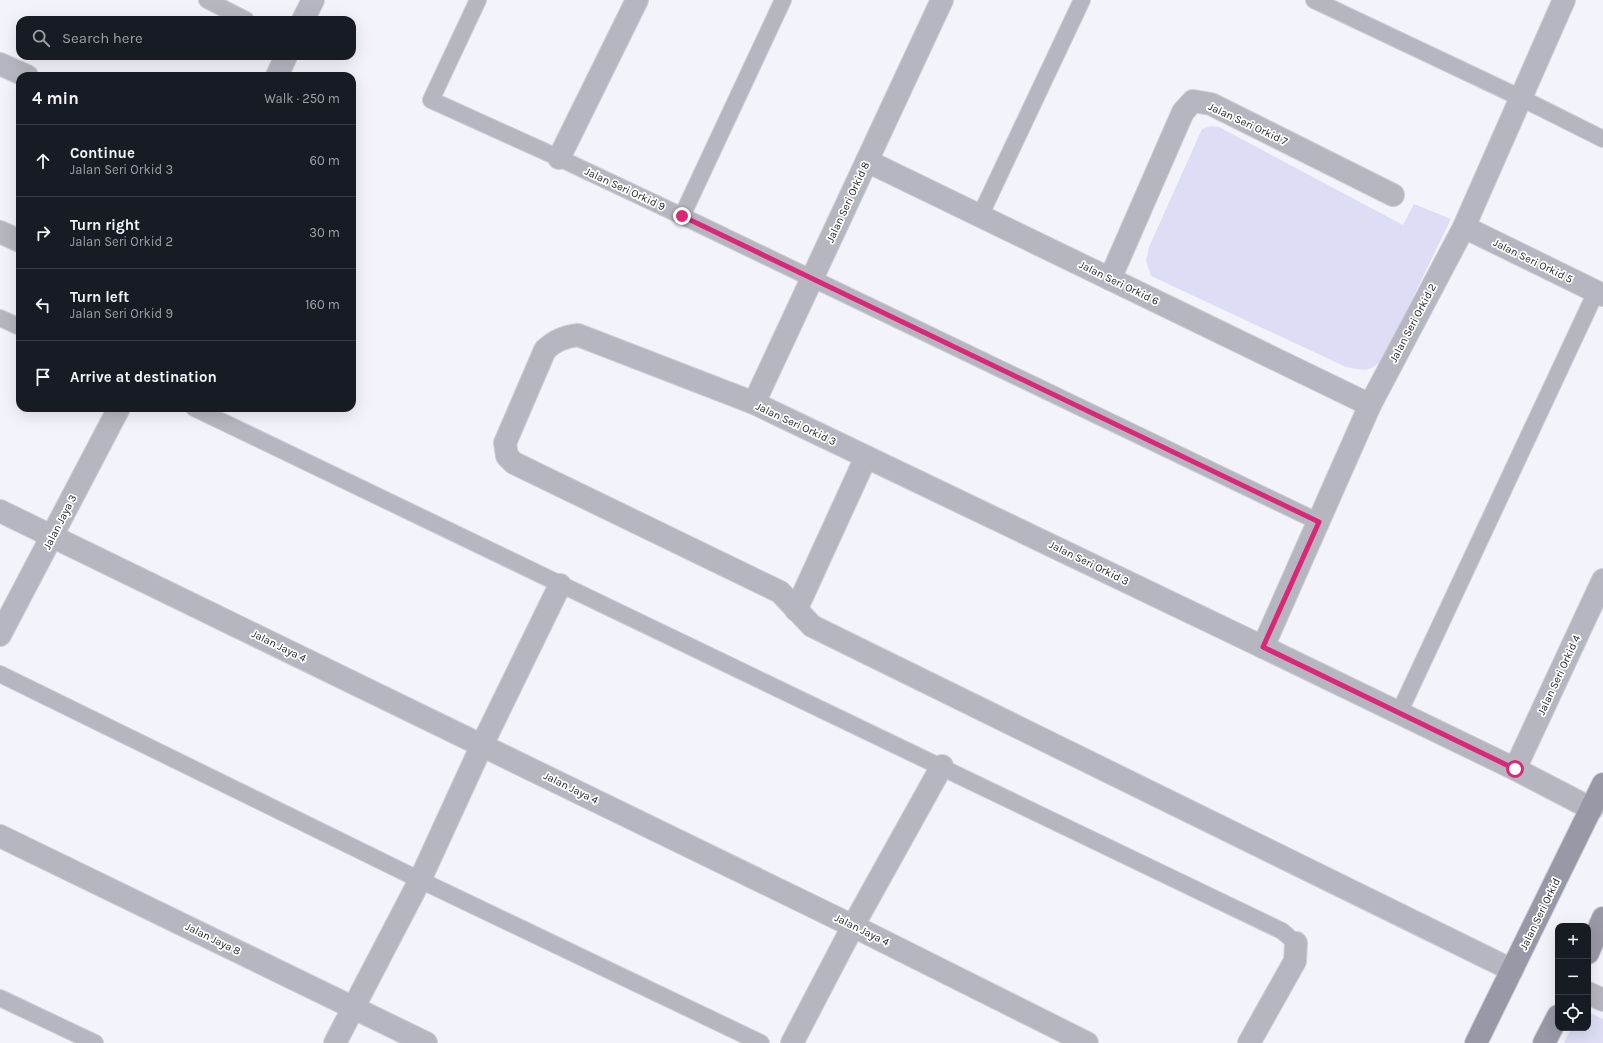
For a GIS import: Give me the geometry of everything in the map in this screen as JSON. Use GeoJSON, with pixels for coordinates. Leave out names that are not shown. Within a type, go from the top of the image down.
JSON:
{"type":"FeatureCollection","features":[{"type":"Feature","properties":{"kind":"main road","name":"Jalan Seri Orkid"},"geometry":{"type":"LineString","coordinates":[[1476,1043],[1603,784]]}},
{"type":"Feature","properties":{"kind":"main road"},"geometry":{"type":"LineString","coordinates":[[1591,946],[1603,918]]}},
{"type":"Feature","properties":{"kind":"main road"},"geometry":{"type":"LineString","coordinates":[[1544,1043],[1555,1022]]}},
{"type":"Feature","properties":{"kind":"street"},"geometry":{"type":"LineString","coordinates":[[306,16],[313,0]]}},
{"type":"Feature","properties":{"kind":"street"},"geometry":{"type":"LineString","coordinates":[[558,158],[637,0]]}},
{"type":"Feature","properties":{"kind":"street","name":"Jalan Seri Orkid 8"},"geometry":{"type":"LineString","coordinates":[[754,403],[942,0]]}},
{"type":"Feature","properties":{"kind":"street","name":"Jalan Seri Orkid 2"},"geometry":{"type":"LineString","coordinates":[[1263,647],[1370,405],[1464,227],[1564,0]]}},
{"type":"Feature","properties":{"kind":"street"},"geometry":{"type":"LineString","coordinates":[[279,72],[284,60]]}},
{"type":"Feature","properties":{"kind":"street"},"geometry":{"type":"LineString","coordinates":[[0,64],[18,72]]}},
{"type":"Feature","properties":{"kind":"street","name":"Jalan Seri Orkid 7"},"geometry":{"type":"LineString","coordinates":[[1110,278],[1183,112],[1193,101],[1211,104],[1393,195]]}},
{"type":"Feature","properties":{"kind":"street","name":"Jalan Seri Orkid 6"},"geometry":{"type":"LineString","coordinates":[[867,161],[1370,405]]}},
{"type":"Feature","properties":{"kind":"street","name":"Jalan Seri Orkid 5"},"geometry":{"type":"LineString","coordinates":[[1464,227],[1599,293]]}},
{"type":"Feature","properties":{"kind":"street"},"geometry":{"type":"LineString","coordinates":[[0,232],[16,239]]}},
{"type":"Feature","properties":{"kind":"street","name":"Jalan Seri Orkid 3"},"geometry":{"type":"LineString","coordinates":[[796,610],[780,592],[514,463],[507,456],[505,443],[545,350],[553,342],[563,337],[578,335],[754,403],[1515,769],[1592,809]]}},
{"type":"Feature","properties":{"kind":"street","name":"Jalan Jaya 3"},"geometry":{"type":"LineString","coordinates":[[0,635],[117,412]]}},
{"type":"Feature","properties":{"kind":"street"},"geometry":{"type":"LineString","coordinates":[[866,457],[796,610],[812,626],[1512,970]]}},
{"type":"Feature","properties":{"kind":"street","name":"Jalan Jaya 4"},"geometry":{"type":"LineString","coordinates":[[0,511],[853,926],[1087,1043]]}},
{"type":"Feature","properties":{"kind":"street","name":"Jalan Seri Orkid 4"},"geometry":{"type":"LineString","coordinates":[[1515,769],[1603,580]]}},
{"type":"Feature","properties":{"kind":"street"},"geometry":{"type":"LineString","coordinates":[[335,1043],[420,880],[482,745],[560,584]]}},
{"type":"Feature","properties":{"kind":"street"},"geometry":{"type":"LineString","coordinates":[[792,1043],[853,926],[942,766]]}},
{"type":"Feature","properties":{"kind":"street","name":"Jalan Jaya 8"},"geometry":{"type":"LineString","coordinates":[[0,836],[426,1043]]}},
{"type":"Feature","properties":{"kind":"street"},"geometry":{"type":"LineString","coordinates":[[1250,1043],[1295,961],[1296,943]]}},
{"type":"Feature","properties":{"kind":"street"},"geometry":{"type":"LineString","coordinates":[[1591,994],[1603,1000]]}},
{"type":"Feature","properties":{"kind":"lane"},"geometry":{"type":"LineString","coordinates":[[208,0],[238,16]]}},
{"type":"Feature","properties":{"kind":"lane","name":"Jalan Seri Orkid 9"},"geometry":{"type":"LineString","coordinates":[[478,0],[431,100],[682,216],[1319,522]]}},
{"type":"Feature","properties":{"kind":"lane"},"geometry":{"type":"LineString","coordinates":[[682,216],[783,0]]}},
{"type":"Feature","properties":{"kind":"lane"},"geometry":{"type":"LineString","coordinates":[[980,216],[1082,0]]}},
{"type":"Feature","properties":{"kind":"lane"},"geometry":{"type":"LineString","coordinates":[[1314,0],[1521,98],[1603,139]]}},
{"type":"Feature","properties":{"kind":"lane"},"geometry":{"type":"LineString","coordinates":[[1399,713],[1599,293]]}},
{"type":"Feature","properties":{"kind":"lane"},"geometry":{"type":"LineString","coordinates":[[0,318],[16,325]]}},
{"type":"Feature","properties":{"kind":"lane"},"geometry":{"type":"LineString","coordinates":[[202,412],[942,766],[1282,931],[1296,943]]}},
{"type":"Feature","properties":{"kind":"lane"},"geometry":{"type":"LineString","coordinates":[[0,674],[420,880],[761,1043]]}},
{"type":"Feature","properties":{"kind":"lane"},"geometry":{"type":"LineString","coordinates":[[0,998],[95,1043]]}},
{"type":"Feature","properties":{"kind":"shaded area"},"geometry":{"type":"Polygon","coordinates":[[[1211,126],[1219,127],[1403,225],[1414,204],[1451,219],[1384,357],[1375,366],[1367,370],[1346,367],[1151,276],[1146,261],[1149,247],[1202,129],[1211,126]]]}},
{"type":"Feature","properties":{"kind":"shaded area"},"geometry":{"type":"Polygon","coordinates":[[[1591,1013],[1603,1019],[1603,1043],[1564,1043],[1570,1031],[1591,1031],[1591,1013]]]}},
{"type":"Feature","properties":{"kind":"route"},"geometry":{"type":"LineString","coordinates":[[682,216],[1319,522],[1263,647],[1515,769]]}}]}
